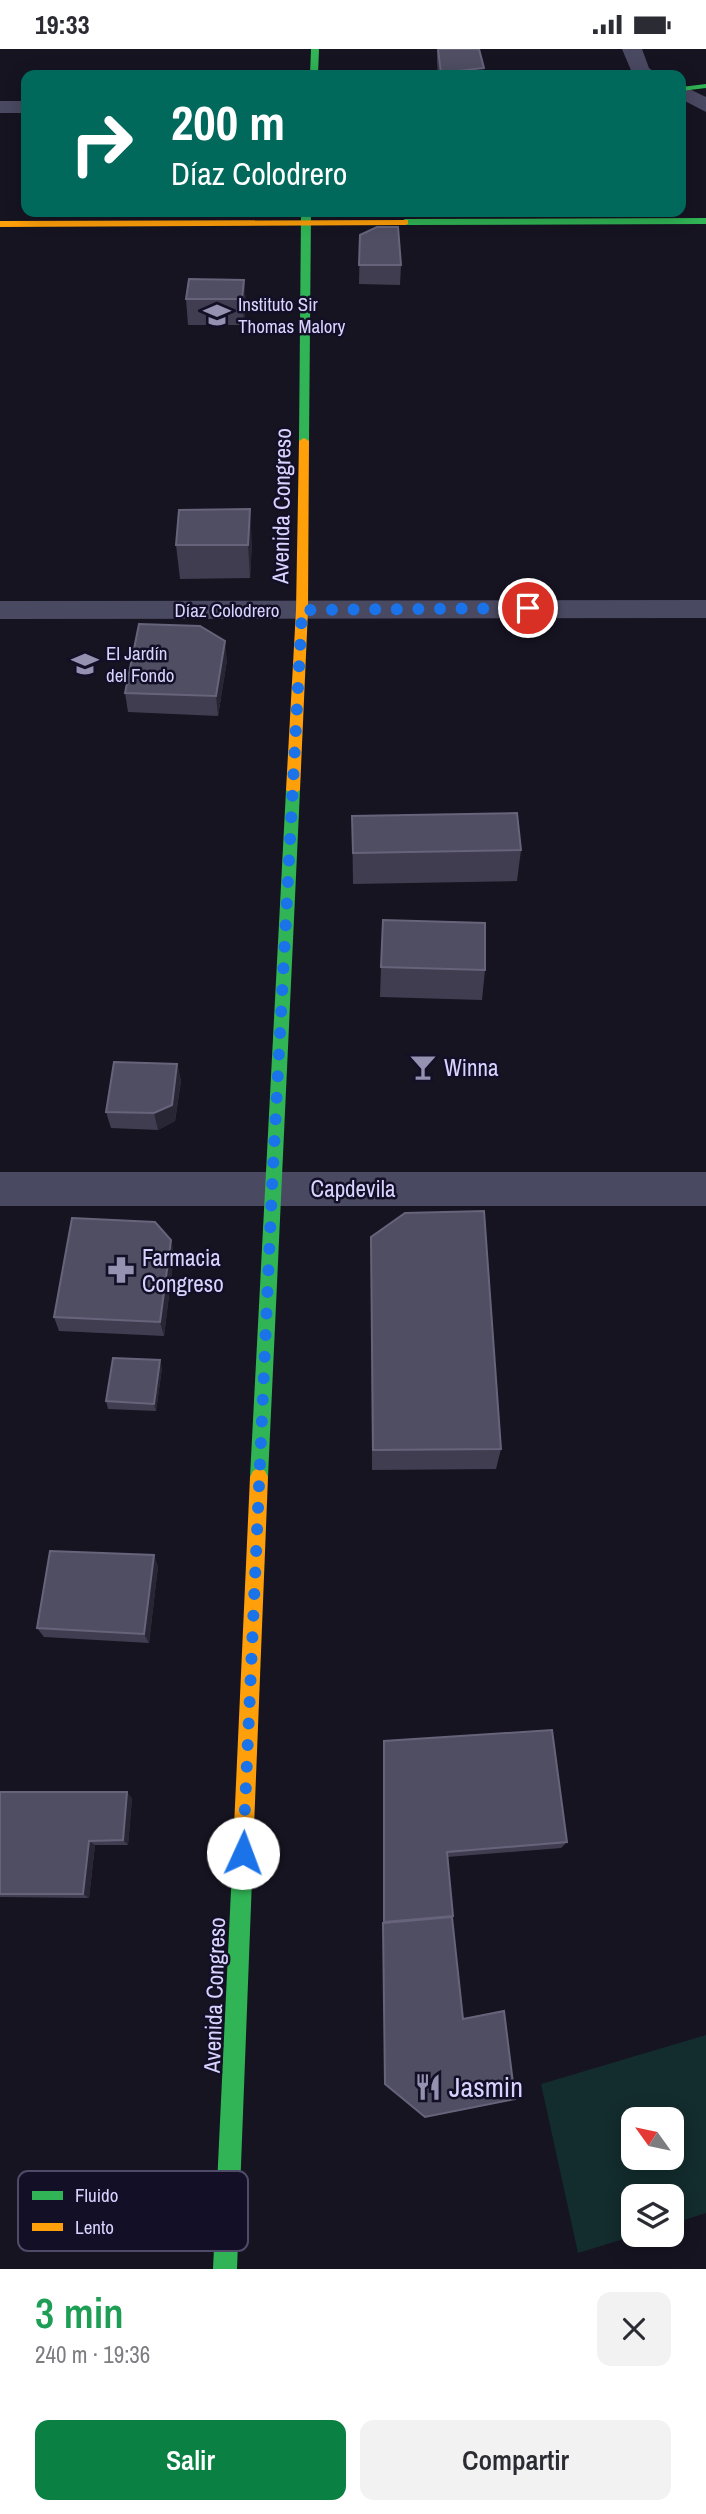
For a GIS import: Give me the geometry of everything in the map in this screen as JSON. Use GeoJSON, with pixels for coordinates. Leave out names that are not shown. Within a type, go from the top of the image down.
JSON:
{"type":"FeatureCollection","features":[{"type":"Feature","properties":{"kind":"main road"},"geometry":{"type":"LineString","coordinates":[[314,70],[315,49]]}},
{"type":"Feature","properties":{"kind":"main road"},"geometry":{"type":"LineString","coordinates":[[686,89],[706,86]]}},
{"type":"Feature","properties":{"kind":"main road"},"geometry":{"type":"LineString","coordinates":[[0,224],[306,218],[706,221]]}},
{"type":"Feature","properties":{"kind":"main road","name":"Avenida Congreso"},"geometry":{"type":"LineString","coordinates":[[229,2171],[272,1188],[302,610],[306,218]]}},
{"type":"Feature","properties":{"kind":"main road","name":"Avenida Congreso"},"geometry":{"type":"LineString","coordinates":[[225,2269],[226,2251]]}},
{"type":"Feature","properties":{"kind":"street"},"geometry":{"type":"LineString","coordinates":[[632,49],[640,70]]}},
{"type":"Feature","properties":{"kind":"street"},"geometry":{"type":"LineString","coordinates":[[686,93],[706,106]]}},
{"type":"Feature","properties":{"kind":"street"},"geometry":{"type":"LineString","coordinates":[[0,107],[21,107]]}},
{"type":"Feature","properties":{"kind":"street","name":"Díaz Colodrero"},"geometry":{"type":"LineString","coordinates":[[0,610],[706,609]]}},
{"type":"Feature","properties":{"kind":"street","name":"Capdevila"},"geometry":{"type":"LineString","coordinates":[[0,1189],[706,1189]]}},
{"type":"Feature","properties":{"kind":"green space"},"geometry":{"type":"Polygon","coordinates":[[[706,2035],[706,2213],[684,2220],[684,2184],[621,2184],[621,2240],[578,2253],[541,2084],[706,2035]]]}},
{"type":"Feature","properties":{"kind":"building"},"geometry":{"type":"Polygon","coordinates":[[[438,49],[479,49],[484,68],[441,70],[438,49]]]}},
{"type":"Feature","properties":{"kind":"building"},"geometry":{"type":"Polygon","coordinates":[[[377,227],[398,227],[401,265],[359,265],[360,235],[377,227]]]}},
{"type":"Feature","properties":{"kind":"building"},"geometry":{"type":"Polygon","coordinates":[[[189,279],[244,280],[242,299],[186,299],[189,279]]]}},
{"type":"Feature","properties":{"kind":"building"},"geometry":{"type":"Polygon","coordinates":[[[250,509],[248,545],[176,545],[179,510],[250,509]]]}},
{"type":"Feature","properties":{"kind":"building"},"geometry":{"type":"Polygon","coordinates":[[[139,624],[200,626],[225,641],[216,696],[125,693],[139,624]]]}},
{"type":"Feature","properties":{"kind":"building"},"geometry":{"type":"Polygon","coordinates":[[[517,813],[521,850],[353,853],[352,816],[517,813]]]}},
{"type":"Feature","properties":{"kind":"building"},"geometry":{"type":"Polygon","coordinates":[[[383,920],[485,923],[485,970],[381,967],[383,920]]]}},
{"type":"Feature","properties":{"kind":"building"},"geometry":{"type":"Polygon","coordinates":[[[114,1062],[177,1064],[172,1105],[154,1113],[106,1112],[114,1062]]]}},
{"type":"Feature","properties":{"kind":"building"},"geometry":{"type":"Polygon","coordinates":[[[484,1211],[501,1449],[373,1450],[371,1237],[405,1213],[484,1211]]]}},
{"type":"Feature","properties":{"kind":"building"},"geometry":{"type":"Polygon","coordinates":[[[72,1218],[155,1222],[171,1240],[160,1322],[54,1317],[72,1218]]]}},
{"type":"Feature","properties":{"kind":"building"},"geometry":{"type":"Polygon","coordinates":[[[113,1358],[160,1360],[154,1404],[106,1401],[113,1358]]]}},
{"type":"Feature","properties":{"kind":"building"},"geometry":{"type":"Polygon","coordinates":[[[50,1551],[154,1555],[144,1634],[37,1628],[50,1551]]]}},
{"type":"Feature","properties":{"kind":"building"},"geometry":{"type":"Polygon","coordinates":[[[552,1730],[567,1842],[447,1852],[453,1916],[384,1922],[384,1741],[552,1730]]]}},
{"type":"Feature","properties":{"kind":"building"},"geometry":{"type":"Polygon","coordinates":[[[0,1792],[127,1792],[123,1840],[89,1841],[83,1894],[0,1894],[0,1792]]]}},
{"type":"Feature","properties":{"kind":"building"},"geometry":{"type":"Polygon","coordinates":[[[452,1917],[463,2019],[504,2011],[515,2099],[425,2117],[385,2084],[383,1923],[452,1917]]]}},
{"type":"Feature","properties":{"kind":"traffic: fast"},"geometry":{"type":"LineString","coordinates":[[314,70],[315,49]]}},
{"type":"Feature","properties":{"kind":"traffic: fast"},"geometry":{"type":"LineString","coordinates":[[686,88],[706,86]]}},
{"type":"Feature","properties":{"kind":"traffic: fast"},"geometry":{"type":"LineString","coordinates":[[304,441],[306,217]]}},
{"type":"Feature","properties":{"kind":"traffic: fast"},"geometry":{"type":"LineString","coordinates":[[405,222],[706,221]]}},
{"type":"Feature","properties":{"kind":"traffic: fast"},"geometry":{"type":"LineString","coordinates":[[259,1477],[293,790]]}},
{"type":"Feature","properties":{"kind":"traffic: fast"},"geometry":{"type":"LineString","coordinates":[[229,2171],[244,1827]]}},
{"type":"Feature","properties":{"kind":"traffic: fast"},"geometry":{"type":"LineString","coordinates":[[225,2269],[226,2251]]}},
{"type":"Feature","properties":{"kind":"traffic: slow"},"geometry":{"type":"LineString","coordinates":[[0,224],[405,222]]}},
{"type":"Feature","properties":{"kind":"traffic: slow"},"geometry":{"type":"LineString","coordinates":[[293,790],[302,610],[304,441]]}},
{"type":"Feature","properties":{"kind":"traffic: slow"},"geometry":{"type":"LineString","coordinates":[[244,1827],[259,1477]]}},
{"type":"Feature","properties":{"kind":"place","name":"Instituto Sir Thomas Malory"},"geometry":{"type":"Point","coordinates":[217,315]}},
{"type":"Feature","properties":{"kind":"place","name":"El Jardín del Fondo"},"geometry":{"type":"Point","coordinates":[85,664]}},
{"type":"Feature","properties":{"kind":"place","name":"Winna"},"geometry":{"type":"Point","coordinates":[423,1067]}},
{"type":"Feature","properties":{"kind":"place","name":"Farmacia Congreso"},"geometry":{"type":"Point","coordinates":[121,1270]}},
{"type":"Feature","properties":{"kind":"place","name":"Jasmin"},"geometry":{"type":"Point","coordinates":[428,2087]}},
{"type":"Feature","properties":{"kind":"route"},"geometry":{"type":"LineString","coordinates":[[243,1853],[272,1188],[302,610],[528,608]]}}]}
